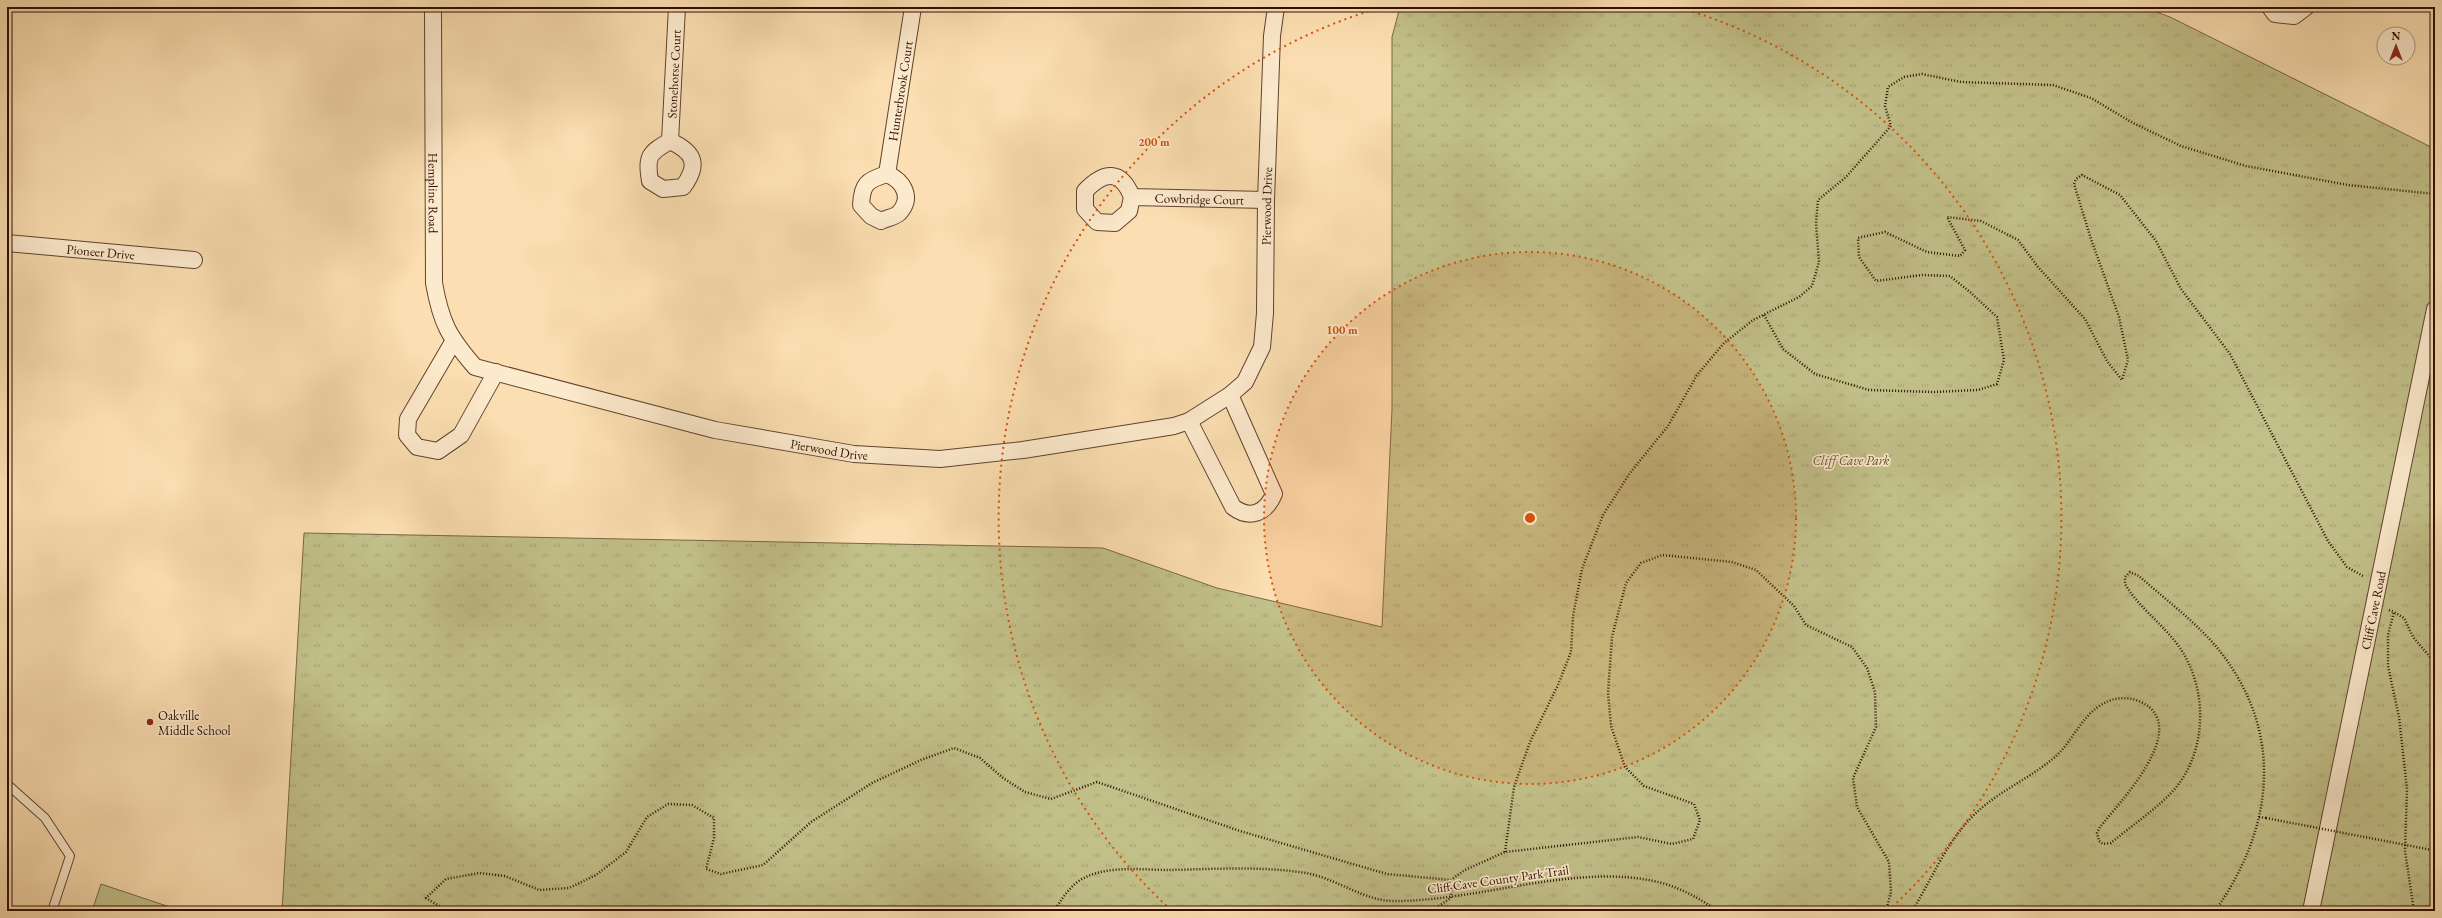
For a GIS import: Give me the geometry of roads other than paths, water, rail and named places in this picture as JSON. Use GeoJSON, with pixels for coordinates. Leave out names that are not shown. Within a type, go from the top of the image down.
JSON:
{"type":"FeatureCollection","features":[{"type":"Feature","properties":{"kind":"street","name":"Hempline Road"},"geometry":{"type":"LineString","coordinates":[[433,7],[434,284],[440,314],[453,342],[475,367]]}},
{"type":"Feature","properties":{"kind":"street","name":"Stonehorse Court"},"geometry":{"type":"LineString","coordinates":[[670,141],[677,7]]}},
{"type":"Feature","properties":{"kind":"street","name":"Hunterbrook Court"},"geometry":{"type":"LineString","coordinates":[[887,174],[912,7]]}},
{"type":"Feature","properties":{"kind":"street","name":"Pierwood Drive"},"geometry":{"type":"LineString","coordinates":[[475,367],[715,430],[854,454],[940,459],[1023,450],[1174,426],[1189,421],[1230,396],[1245,382],[1262,347],[1265,313],[1266,200],[1272,36],[1276,7]]}},
{"type":"Feature","properties":{"kind":"street"},"geometry":{"type":"LineString","coordinates":[[2270,7],[2275,14],[2294,16],[2306,7]]}},
{"type":"Feature","properties":{"kind":"street","name":"Cowbridge Court"},"geometry":{"type":"LineString","coordinates":[[1132,197],[1266,200]]}},
{"type":"Feature","properties":{"kind":"street","name":"Pioneer Drive"},"geometry":{"type":"LineString","coordinates":[[7,243],[194,260]]}},
{"type":"Feature","properties":{"kind":"street","name":"Cliff Cave Road"},"geometry":{"type":"LineString","coordinates":[[2311,911],[2435,309]]}},
{"type":"Feature","properties":{"kind":"street"},"geometry":{"type":"LineString","coordinates":[[453,342],[408,419],[407,435],[417,448],[438,451],[461,435],[496,372]]}},
{"type":"Feature","properties":{"kind":"street"},"geometry":{"type":"LineString","coordinates":[[1189,421],[1233,507],[1239,512],[1251,515],[1261,512],[1270,504],[1274,494],[1230,396]]}},
{"type":"Feature","properties":{"kind":"lane"},"geometry":{"type":"LineString","coordinates":[[7,784],[45,818],[70,856],[52,911]]}},
{"type":"Feature","properties":{"kind":"place","name":"Oakville Middle School"},"geometry":{"type":"Point","coordinates":[150,722]}},
{"type":"Feature","properties":{"kind":"park label","name":"Cliff Cave Park"},"geometry":{"type":"Point","coordinates":[1851,460]}}]}
